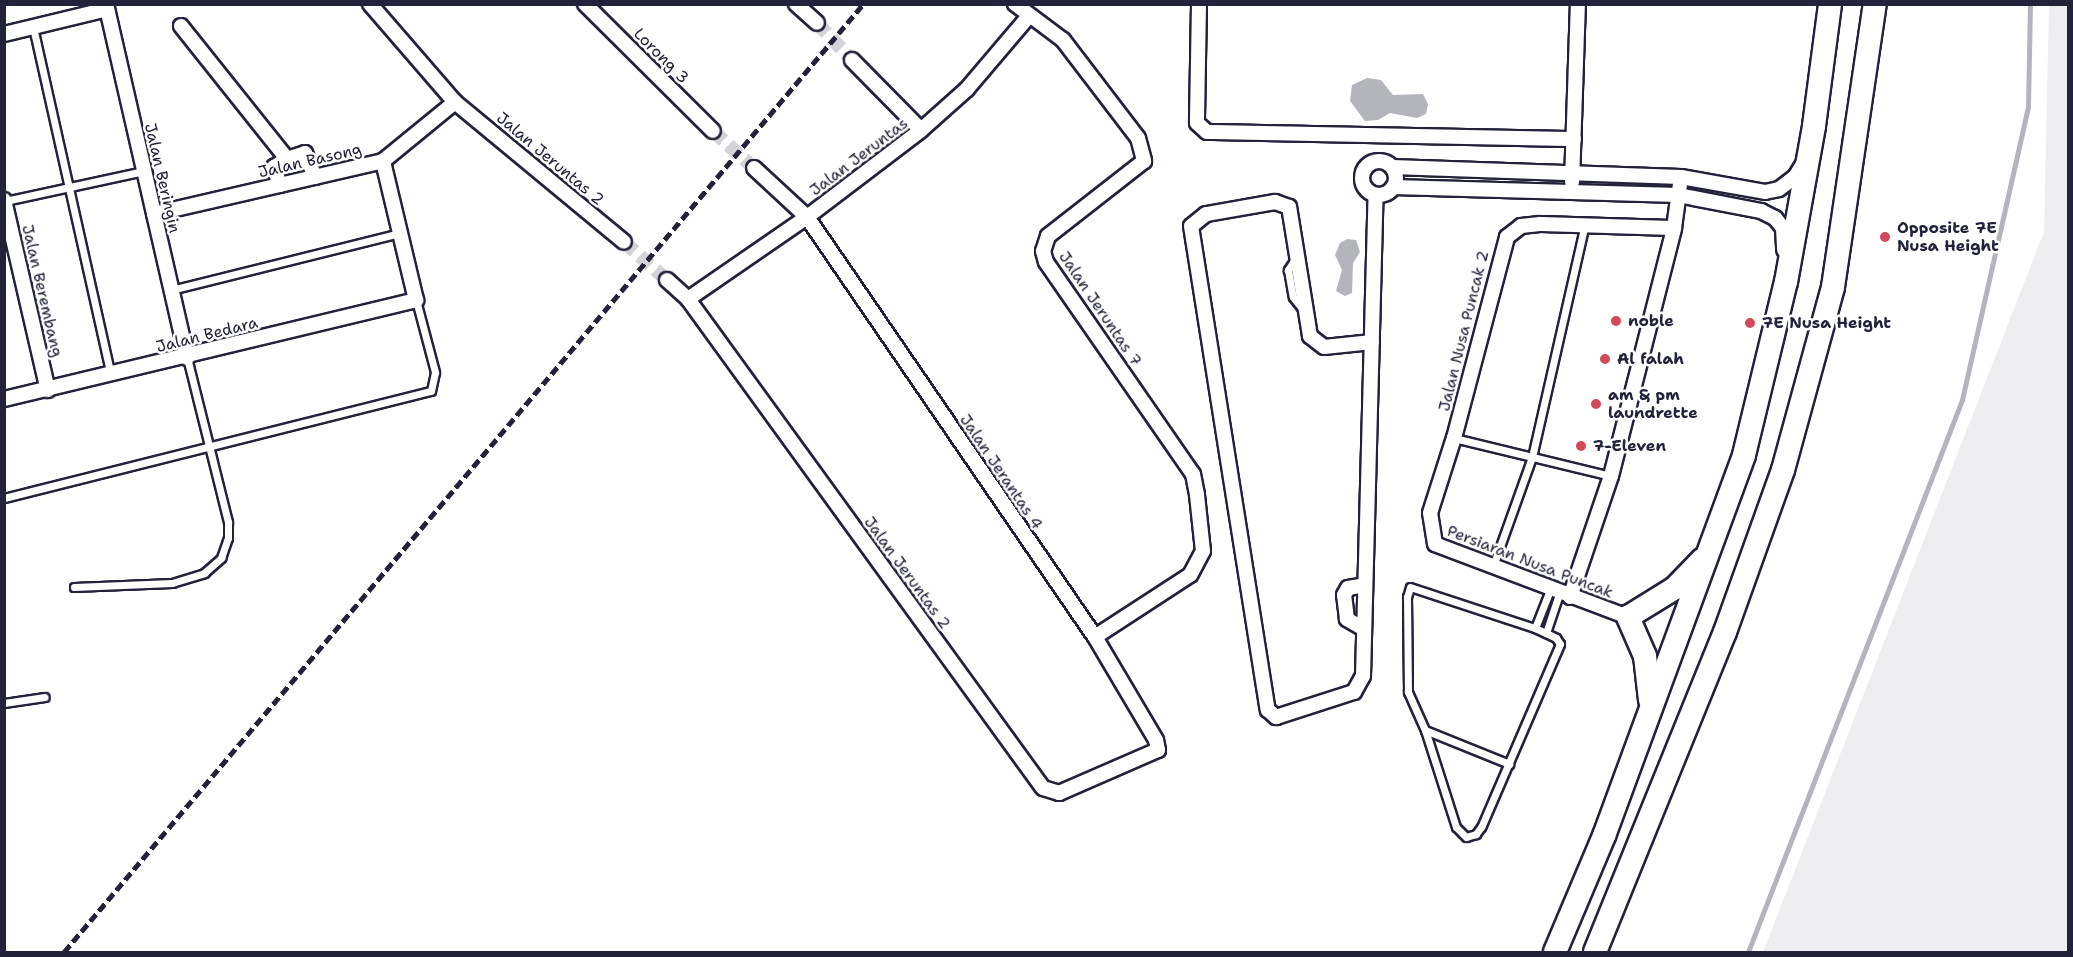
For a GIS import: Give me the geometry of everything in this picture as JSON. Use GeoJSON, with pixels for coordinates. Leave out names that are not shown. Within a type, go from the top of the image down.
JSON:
{"type":"FeatureCollection","features":[{"type":"Feature","properties":{"kind":"main road"},"geometry":{"type":"LineString","coordinates":[[1555,952],[1650,709],[1744,455],[1786,282],[1830,4]]}},
{"type":"Feature","properties":{"kind":"main road"},"geometry":{"type":"LineString","coordinates":[[1595,952],[1725,632],[1783,470],[1833,287],[1875,4]]}},
{"type":"Feature","properties":{"kind":"main road"},"geometry":{"type":"LineString","coordinates":[[1650,709],[1645,656],[1628,617],[1675,588],[1710,551]]}},
{"type":"Feature","properties":{"kind":"street","name":"Jalan Jeruntas 2"},"geometry":{"type":"LineString","coordinates":[[370,4],[454,102],[624,242]]}},
{"type":"Feature","properties":{"kind":"street","name":"Lorong 3"},"geometry":{"type":"LineString","coordinates":[[585,4],[713,131]]}},
{"type":"Feature","properties":{"kind":"street"},"geometry":{"type":"LineString","coordinates":[[796,4],[817,23]]}},
{"type":"Feature","properties":{"kind":"street"},"geometry":{"type":"LineString","coordinates":[[1015,4],[1029,16]]}},
{"type":"Feature","properties":{"kind":"street"},"geometry":{"type":"LineString","coordinates":[[1199,4],[1197,123],[1207,132],[1574,139]]}},
{"type":"Feature","properties":{"kind":"street"},"geometry":{"type":"LineString","coordinates":[[1572,192],[1578,4]]}},
{"type":"Feature","properties":{"kind":"street"},"geometry":{"type":"LineString","coordinates":[[4,34],[106,7]]}},
{"type":"Feature","properties":{"kind":"street","name":"Jalan Beringin"},"geometry":{"type":"LineString","coordinates":[[106,7],[187,358]]}},
{"type":"Feature","properties":{"kind":"street","name":"Jalan Jeruntas"},"geometry":{"type":"LineString","coordinates":[[688,299],[807,217],[921,130],[966,89],[1029,16]]}},
{"type":"Feature","properties":{"kind":"street","name":"Jalan Jeruntas 7"},"geometry":{"type":"LineString","coordinates":[[1029,16],[1063,40],[1138,138],[1144,161],[1048,236],[1043,251],[1046,262],[1193,474],[1203,551],[1190,575],[1095,637]]}},
{"type":"Feature","properties":{"kind":"street"},"geometry":{"type":"LineString","coordinates":[[181,26],[287,159]]}},
{"type":"Feature","properties":{"kind":"street"},"geometry":{"type":"LineString","coordinates":[[852,60],[921,130]]}},
{"type":"Feature","properties":{"kind":"street","name":"Jalan Basong"},"geometry":{"type":"LineString","coordinates":[[154,214],[383,161],[454,102]]}},
{"type":"Feature","properties":{"kind":"street"},"geometry":{"type":"LineString","coordinates":[[280,185],[274,167],[287,159],[305,153],[315,177]]}},
{"type":"Feature","properties":{"kind":"street"},"geometry":{"type":"LineString","coordinates":[[1376,195],[1366,189],[1364,172],[1377,162],[1392,167],[1681,177],[1766,192],[1779,189],[1795,177],[1807,157]]}},
{"type":"Feature","properties":{"kind":"street"},"geometry":{"type":"LineString","coordinates":[[383,161],[416,300]]}},
{"type":"Feature","properties":{"kind":"street"},"geometry":{"type":"LineString","coordinates":[[1392,167],[1396,180],[1394,187]]}},
{"type":"Feature","properties":{"kind":"street"},"geometry":{"type":"LineString","coordinates":[[754,168],[807,217]]}},
{"type":"Feature","properties":{"kind":"street"},"geometry":{"type":"LineString","coordinates":[[1560,593],[1611,476],[1674,228],[1681,177]]}},
{"type":"Feature","properties":{"kind":"street"},"geometry":{"type":"LineString","coordinates":[[1376,195],[1394,187],[1678,195],[1761,211],[1775,218],[1783,228],[1786,282]]}},
{"type":"Feature","properties":{"kind":"street"},"geometry":{"type":"LineString","coordinates":[[1372,342],[1324,347],[1310,336],[1293,215],[1283,204],[1206,214],[1191,226],[1268,710],[1276,717],[1287,716],[1354,692],[1362,676],[1364,629],[1365,585],[1372,342],[1376,195]]}},
{"type":"Feature","properties":{"kind":"street","name":"Jalan Berembang"},"geometry":{"type":"LineString","coordinates":[[5,200],[48,390]]}},
{"type":"Feature","properties":{"kind":"street","name":"Jalan Jerantas 4"},"geometry":{"type":"LineString","coordinates":[[807,217],[1095,637],[1156,740],[1158,750]]}},
{"type":"Feature","properties":{"kind":"street","name":"Jalan Nusa Puncak 2"},"geometry":{"type":"LineString","coordinates":[[1430,529],[1430,513],[1454,438],[1507,237],[1521,226],[1585,224],[1674,228]]}},
{"type":"Feature","properties":{"kind":"street","name":"Jalan Jeruntas 2"},"geometry":{"type":"LineString","coordinates":[[667,280],[688,299],[1043,788],[1059,793],[1158,750]]}},
{"type":"Feature","properties":{"kind":"street","name":"Jalan Bedara"},"geometry":{"type":"LineString","coordinates":[[4,399],[187,358],[416,300]]}},
{"type":"Feature","properties":{"kind":"street","name":"Persiaran Nusa Puncak"},"geometry":{"type":"LineString","coordinates":[[1430,529],[1435,544],[1492,569],[1628,617]]}},
{"type":"Feature","properties":{"kind":"street"},"geometry":{"type":"LineString","coordinates":[[1364,629],[1347,619],[1344,595],[1348,588],[1365,585]]}},
{"type":"Feature","properties":{"kind":"lane"},"geometry":{"type":"LineString","coordinates":[[33,27],[111,375]]}},
{"type":"Feature","properties":{"kind":"lane"},"geometry":{"type":"LineString","coordinates":[[5,200],[144,171]]}},
{"type":"Feature","properties":{"kind":"lane"},"geometry":{"type":"LineString","coordinates":[[1492,569],[1532,456],[1585,224]]}},
{"type":"Feature","properties":{"kind":"lane"},"geometry":{"type":"LineString","coordinates":[[171,290],[400,234]]}},
{"type":"Feature","properties":{"kind":"lane"},"geometry":{"type":"LineString","coordinates":[[4,498],[430,391],[435,372],[416,300]]}},
{"type":"Feature","properties":{"kind":"lane"},"geometry":{"type":"LineString","coordinates":[[74,587],[172,583],[215,566],[225,549],[229,530],[187,358]]}},
{"type":"Feature","properties":{"kind":"lane"},"geometry":{"type":"LineString","coordinates":[[1454,438],[1611,476]]}},
{"type":"Feature","properties":{"kind":"lane"},"geometry":{"type":"LineString","coordinates":[[1410,587],[1535,628],[1557,638],[1561,650],[1481,827],[1476,834],[1466,837],[1456,827],[1425,730],[1408,692],[1407,597],[1410,587]]}},
{"type":"Feature","properties":{"kind":"lane"},"geometry":{"type":"LineString","coordinates":[[1535,628],[1560,593]]}},
{"type":"Feature","properties":{"kind":"lane"},"geometry":{"type":"LineString","coordinates":[[1546,633],[1560,593]]}},
{"type":"Feature","properties":{"kind":"lane"},"geometry":{"type":"LineString","coordinates":[[4,703],[45,697]]}},
{"type":"Feature","properties":{"kind":"lane"},"geometry":{"type":"LineString","coordinates":[[1425,730],[1509,764]]}},
{"type":"Feature","properties":{"kind":"shaded area"},"geometry":{"type":"Polygon","coordinates":[[[2049,5],[2068,5],[2068,952],[1763,952],[2044,232],[2049,5]]]}},
{"type":"Feature","properties":{"kind":"shaded area"},"geometry":{"type":"Polygon","coordinates":[[[1367,78],[1381,80],[1393,95],[1423,94],[1428,104],[1426,114],[1417,118],[1390,113],[1378,120],[1365,121],[1350,101],[1352,85],[1367,78]]]}},
{"type":"Feature","properties":{"kind":"shaded area"},"geometry":{"type":"Polygon","coordinates":[[[1347,239],[1356,240],[1360,252],[1353,263],[1352,293],[1345,296],[1336,291],[1342,270],[1335,255],[1340,243],[1347,239]]]}},
{"type":"Feature","properties":{"kind":"waterway"},"geometry":{"type":"LineString","coordinates":[[1748,952],[1962,400],[2028,107],[2030,4]]}},
{"type":"Feature","properties":{"kind":"tunnel"},"geometry":{"type":"LineString","coordinates":[[817,23],[852,60]]}},
{"type":"Feature","properties":{"kind":"tunnel"},"geometry":{"type":"LineString","coordinates":[[713,131],[754,168]]}},
{"type":"Feature","properties":{"kind":"tunnel"},"geometry":{"type":"LineString","coordinates":[[624,242],[667,280]]}},
{"type":"Feature","properties":{"kind":"railway"},"geometry":{"type":"LineString","coordinates":[[64,952],[863,4]]}},
{"type":"Feature","properties":{"kind":"place","name":"Opposite 7E Nusa Height"},"geometry":{"type":"Point","coordinates":[1885,237]}},
{"type":"Feature","properties":{"kind":"place","name":"noble"},"geometry":{"type":"Point","coordinates":[1616,321]}},
{"type":"Feature","properties":{"kind":"place","name":"7E Nusa Height"},"geometry":{"type":"Point","coordinates":[1750,323]}},
{"type":"Feature","properties":{"kind":"place","name":"Al falah"},"geometry":{"type":"Point","coordinates":[1605,359]}},
{"type":"Feature","properties":{"kind":"place","name":"am & pm laundrette"},"geometry":{"type":"Point","coordinates":[1596,404]}},
{"type":"Feature","properties":{"kind":"place","name":"7-Eleven"},"geometry":{"type":"Point","coordinates":[1581,446]}}]}
